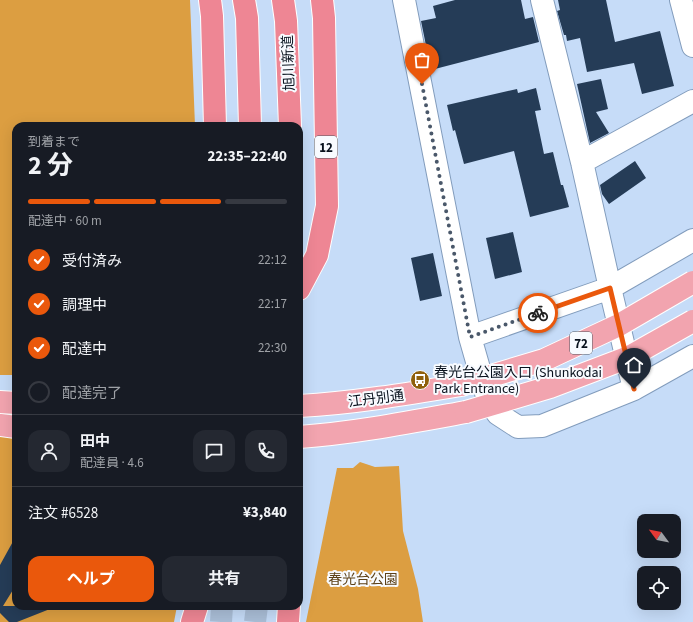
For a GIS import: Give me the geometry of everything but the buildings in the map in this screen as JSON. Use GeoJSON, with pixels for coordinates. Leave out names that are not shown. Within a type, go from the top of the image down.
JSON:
{"type":"FeatureCollection","features":[{"type":"Feature","properties":{"kind":"highway"},"geometry":{"type":"LineString","coordinates":[[210,0],[212,16],[215,122]]}},
{"type":"Feature","properties":{"kind":"highway"},"geometry":{"type":"LineString","coordinates":[[244,0],[247,18],[250,122]]}},
{"type":"Feature","properties":{"kind":"highway","name":"旭川新道"},"geometry":{"type":"LineString","coordinates":[[283,0],[286,21],[290,122]]}},
{"type":"Feature","properties":{"kind":"highway","name":"12"},"geometry":{"type":"LineString","coordinates":[[303,281],[317,255],[327,206],[324,18],[322,0]]}},
{"type":"Feature","properties":{"kind":"highway"},"geometry":{"type":"LineString","coordinates":[[192,622],[196,610]]}},
{"type":"Feature","properties":{"kind":"highway"},"geometry":{"type":"LineString","coordinates":[[288,622],[289,610]]}},
{"type":"Feature","properties":{"kind":"main road","name":"江丹別通"},"geometry":{"type":"LineString","coordinates":[[303,406],[389,397],[461,385],[544,360],[619,325],[693,282]]}},
{"type":"Feature","properties":{"kind":"main road","name":"江丹別通"},"geometry":{"type":"LineString","coordinates":[[303,437],[391,426],[466,412],[550,387],[629,357],[693,320]]}},
{"type":"Feature","properties":{"kind":"main road"},"geometry":{"type":"LineString","coordinates":[[0,402],[12,403]]}},
{"type":"Feature","properties":{"kind":"main road"},"geometry":{"type":"LineString","coordinates":[[0,426],[12,427]]}},
{"type":"Feature","properties":{"kind":"street"},"geometry":{"type":"LineString","coordinates":[[404,0],[422,84],[470,337],[488,400],[498,414],[518,427],[542,426],[634,389],[693,356]]}},
{"type":"Feature","properties":{"kind":"street"},"geometry":{"type":"LineString","coordinates":[[542,0],[582,162],[634,389]]}},
{"type":"Feature","properties":{"kind":"street"},"geometry":{"type":"LineString","coordinates":[[682,0],[693,46]]}},
{"type":"Feature","properties":{"kind":"street"},"geometry":{"type":"LineString","coordinates":[[582,162],[693,101]]}},
{"type":"Feature","properties":{"kind":"street"},"geometry":{"type":"LineString","coordinates":[[470,337],[610,288],[693,240]]}},
{"type":"Feature","properties":{"kind":"green space"},"geometry":{"type":"Polygon","coordinates":[[[0,0],[190,0],[195,122],[12,122],[12,375],[0,375],[0,0]]]}},
{"type":"Feature","properties":{"kind":"green space"},"geometry":{"type":"Polygon","coordinates":[[[0,435],[12,436],[12,610],[176,610],[174,622],[0,622],[0,435]]]}},
{"type":"Feature","properties":{"kind":"green space","name":"春光台公園"},"geometry":{"type":"Polygon","coordinates":[[[360,462],[375,467],[399,466],[403,531],[418,589],[423,622],[306,622],[337,468],[353,468],[360,462]]]}},
{"type":"Feature","properties":{"kind":"tunnel"},"geometry":{"type":"LineString","coordinates":[[221,622],[222,610]]}},
{"type":"Feature","properties":{"kind":"tunnel"},"geometry":{"type":"LineString","coordinates":[[255,622],[256,610]]}},
{"type":"Feature","properties":{"kind":"way so far"},"geometry":{"type":"LineString","coordinates":[[422,84],[470,337],[538,313]]}},
{"type":"Feature","properties":{"kind":"place","name":"春光台公園入口 (Shunkodai Park Entrance)"},"geometry":{"type":"Point","coordinates":[420,380]}},
{"type":"Feature","properties":{"kind":"route"},"geometry":{"type":"LineString","coordinates":[[538,313],[610,288],[634,389]]}}]}
